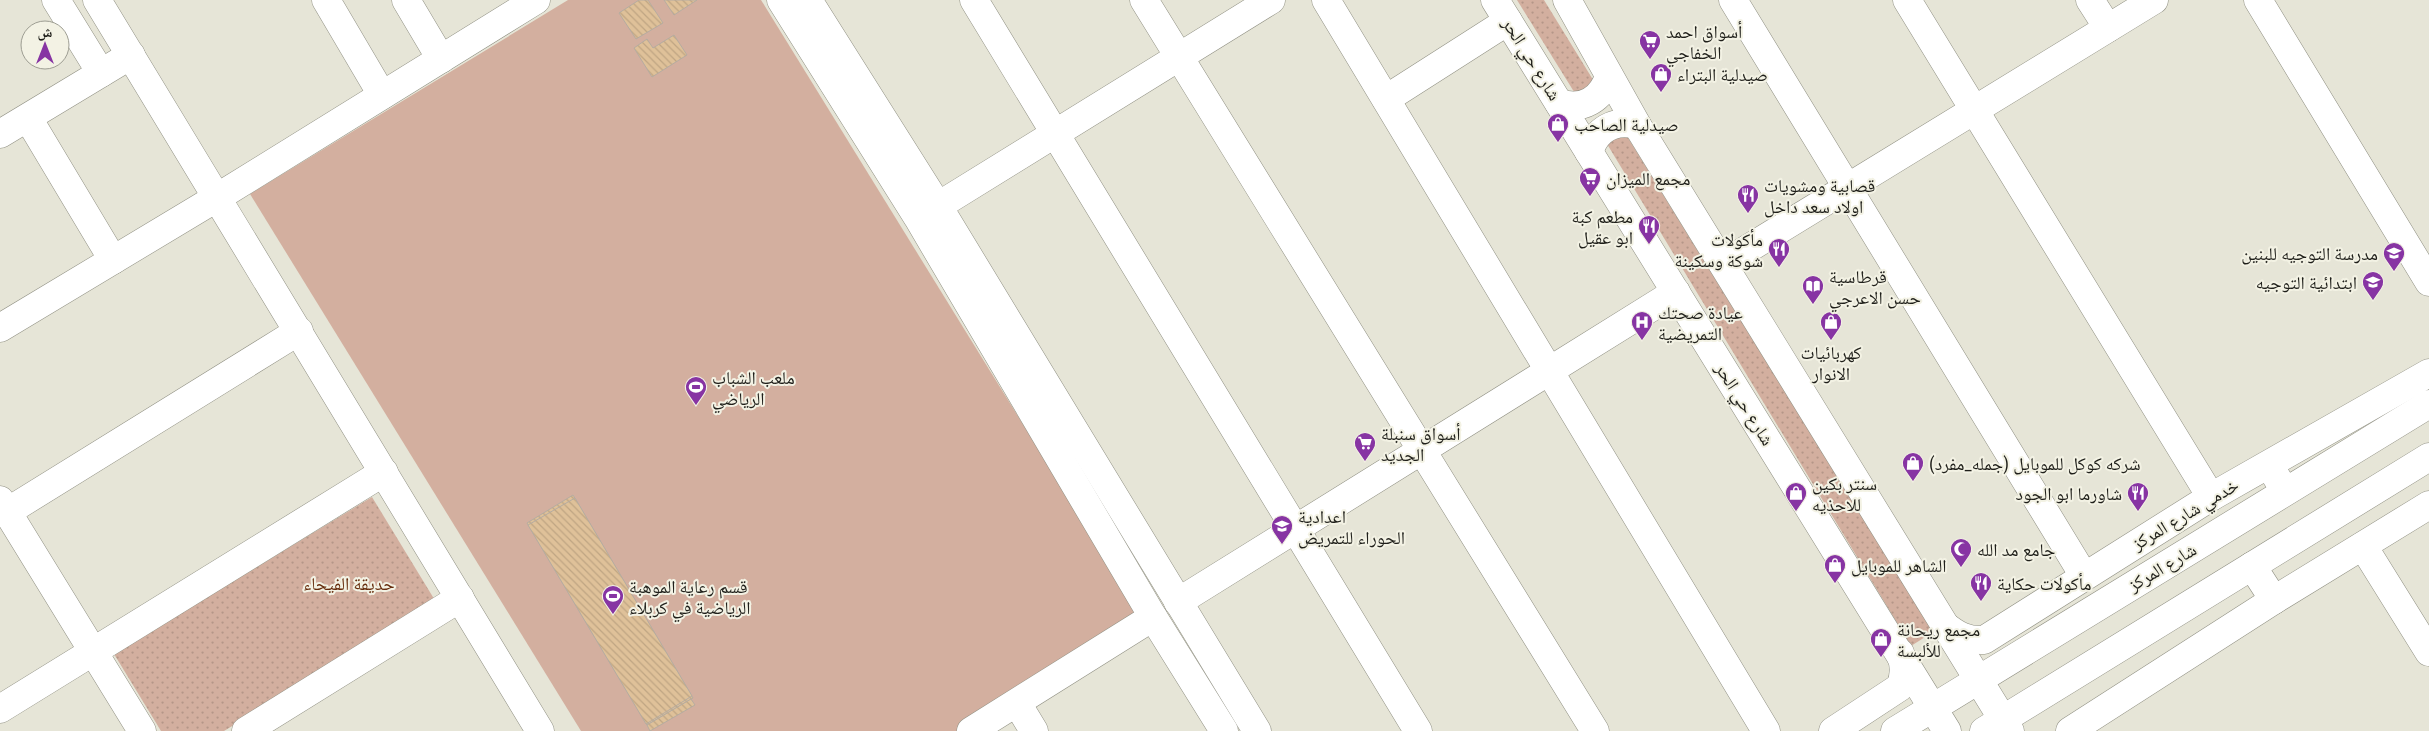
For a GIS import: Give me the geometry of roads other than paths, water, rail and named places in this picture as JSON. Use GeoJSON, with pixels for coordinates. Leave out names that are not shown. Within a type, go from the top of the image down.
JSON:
{"type":"FeatureCollection","features":[{"type":"Feature","properties":{"kind":"street"},"geometry":{"type":"LineString","coordinates":[[56,0],[101,73]]}},
{"type":"Feature","properties":{"kind":"street"},"geometry":{"type":"LineString","coordinates":[[97,0],[218,196],[540,731]]}},
{"type":"Feature","properties":{"kind":"street"},"geometry":{"type":"LineString","coordinates":[[326,0],[382,95]]}},
{"type":"Feature","properties":{"kind":"street"},"geometry":{"type":"LineString","coordinates":[[406,0],[441,59]]}},
{"type":"Feature","properties":{"kind":"street"},"geometry":{"type":"LineString","coordinates":[[0,328],[536,0]]}},
{"type":"Feature","properties":{"kind":"street"},"geometry":{"type":"LineString","coordinates":[[781,0],[808,14],[938,206],[1257,731]]}},
{"type":"Feature","properties":{"kind":"street"},"geometry":{"type":"LineString","coordinates":[[974,0],[1418,731]]}},
{"type":"Feature","properties":{"kind":"street"},"geometry":{"type":"LineString","coordinates":[[1144,0],[1595,731]]}},
{"type":"Feature","properties":{"kind":"street"},"geometry":{"type":"LineString","coordinates":[[938,206],[1271,0]]}},
{"type":"Feature","properties":{"kind":"street"},"geometry":{"type":"LineString","coordinates":[[1326,0],[1766,731]]}},
{"type":"Feature","properties":{"kind":"street"},"geometry":{"type":"LineString","coordinates":[[1567,0],[1638,125],[1977,679],[1999,727],[2252,566],[2429,457]]}},
{"type":"Feature","properties":{"kind":"street"},"geometry":{"type":"LineString","coordinates":[[1733,0],[2084,576]]}},
{"type":"Feature","properties":{"kind":"street"},"geometry":{"type":"LineString","coordinates":[[1906,0],[2211,497]]}},
{"type":"Feature","properties":{"kind":"street"},"geometry":{"type":"LineString","coordinates":[[2090,0],[2108,28]]}},
{"type":"Feature","properties":{"kind":"street"},"geometry":{"type":"LineString","coordinates":[[1723,264],[2154,0]]}},
{"type":"Feature","properties":{"kind":"street"},"geometry":{"type":"LineString","coordinates":[[2258,0],[2429,282]]}},
{"type":"Feature","properties":{"kind":"street"},"geometry":{"type":"LineString","coordinates":[[1386,98],[1502,11]]}},
{"type":"Feature","properties":{"kind":"street","name":"شارع حي الحر"},"geometry":{"type":"LineString","coordinates":[[1502,11],[1947,731]]}},
{"type":"Feature","properties":{"kind":"street"},"geometry":{"type":"LineString","coordinates":[[808,14],[918,218],[1153,617],[1224,731]]}},
{"type":"Feature","properties":{"kind":"street"},"geometry":{"type":"LineString","coordinates":[[0,134],[131,55]]}},
{"type":"Feature","properties":{"kind":"street"},"geometry":{"type":"LineString","coordinates":[[1559,103],[1580,105],[1594,100],[1604,89],[1609,76]]}},
{"type":"Feature","properties":{"kind":"street"},"geometry":{"type":"LineString","coordinates":[[28,118],[113,260]]}},
{"type":"Feature","properties":{"kind":"street"},"geometry":{"type":"LineString","coordinates":[[1589,152],[1595,138],[1607,127],[1622,122],[1638,125]]}},
{"type":"Feature","properties":{"kind":"street"},"geometry":{"type":"LineString","coordinates":[[1178,602],[1676,292]]}},
{"type":"Feature","properties":{"kind":"street"},"geometry":{"type":"LineString","coordinates":[[142,731],[4,506],[299,331]]}},
{"type":"Feature","properties":{"kind":"street","name":"خدمي شارع المركز"},"geometry":{"type":"LineString","coordinates":[[1944,625],[1958,636],[1972,640],[1984,640],[2211,497],[2429,373]]}},
{"type":"Feature","properties":{"kind":"street","name":"شارع المركز"},"geometry":{"type":"LineString","coordinates":[[1895,731],[1977,679],[2429,404]]}},
{"type":"Feature","properties":{"kind":"street"},"geometry":{"type":"LineString","coordinates":[[2269,464],[2285,491]]}},
{"type":"Feature","properties":{"kind":"street"},"geometry":{"type":"LineString","coordinates":[[0,709],[94,653],[384,472]]}},
{"type":"Feature","properties":{"kind":"street"},"geometry":{"type":"LineString","coordinates":[[2070,731],[2274,600],[2429,505]]}},
{"type":"Feature","properties":{"kind":"street"},"geometry":{"type":"LineString","coordinates":[[2363,546],[2429,652]]}},
{"type":"Feature","properties":{"kind":"street"},"geometry":{"type":"LineString","coordinates":[[2252,566],[2274,600]]}},
{"type":"Feature","properties":{"kind":"street"},"geometry":{"type":"LineString","coordinates":[[246,731],[460,598]]}},
{"type":"Feature","properties":{"kind":"street"},"geometry":{"type":"LineString","coordinates":[[971,731],[1153,617]]}},
{"type":"Feature","properties":{"kind":"street"},"geometry":{"type":"LineString","coordinates":[[1833,731],[1900,687],[1904,677],[1903,661],[1900,653]]}},
{"type":"Feature","properties":{"kind":"street"},"geometry":{"type":"LineString","coordinates":[[1017,702],[1034,731]]}},
{"type":"Feature","properties":{"kind":"place","name":"أسواق احمد الخفاجي"},"geometry":{"type":"Point","coordinates":[1650,60]}},
{"type":"Feature","properties":{"kind":"place","name":"صيدلية البتراء"},"geometry":{"type":"Point","coordinates":[1661,93]}},
{"type":"Feature","properties":{"kind":"place","name":"صيدلية الصاحب"},"geometry":{"type":"Point","coordinates":[1558,143]}},
{"type":"Feature","properties":{"kind":"place","name":"مجمع الميزان"},"geometry":{"type":"Point","coordinates":[1590,197]}},
{"type":"Feature","properties":{"kind":"place","name":"قصابية ومشويات اولاد سعد داخل"},"geometry":{"type":"Point","coordinates":[1748,214]}},
{"type":"Feature","properties":{"kind":"place","name":"مطعم كبة ابو عقيل"},"geometry":{"type":"Point","coordinates":[1649,245]}},
{"type":"Feature","properties":{"kind":"place","name":"مأكولات شوكة وسكينة"},"geometry":{"type":"Point","coordinates":[1779,268]}},
{"type":"Feature","properties":{"kind":"place","name":"مدرسة التوجيه للبنين"},"geometry":{"type":"Point","coordinates":[2394,272]}},
{"type":"Feature","properties":{"kind":"place","name":"ابتدائية التوجيه"},"geometry":{"type":"Point","coordinates":[2373,301]}},
{"type":"Feature","properties":{"kind":"place","name":"قرطاسية حسن الاعرجي"},"geometry":{"type":"Point","coordinates":[1813,305]}},
{"type":"Feature","properties":{"kind":"place","name":"عيادة صحتك التمريضية"},"geometry":{"type":"Point","coordinates":[1642,341]}},
{"type":"Feature","properties":{"kind":"place","name":"كهربائيات الانوار"},"geometry":{"type":"Point","coordinates":[1831,341]}},
{"type":"Feature","properties":{"kind":"place","name":"ملعب الشباب الرياضي"},"geometry":{"type":"Point","coordinates":[696,406]}},
{"type":"Feature","properties":{"kind":"place","name":"أسواق سنبلة الجديد"},"geometry":{"type":"Point","coordinates":[1365,462]}},
{"type":"Feature","properties":{"kind":"place","name":"شركه كوكل للموبايل (جمله_مفرد)"},"geometry":{"type":"Point","coordinates":[1913,482]}},
{"type":"Feature","properties":{"kind":"place","name":"سنتر بكين للاحذيه"},"geometry":{"type":"Point","coordinates":[1796,512]}},
{"type":"Feature","properties":{"kind":"place","name":"شاورما ابو الجود"},"geometry":{"type":"Point","coordinates":[2138,512]}},
{"type":"Feature","properties":{"kind":"place","name":"اعدادية الحوراء للتمريض"},"geometry":{"type":"Point","coordinates":[1282,545]}},
{"type":"Feature","properties":{"kind":"place","name":"جامع مد الله"},"geometry":{"type":"Point","coordinates":[1961,568]}},
{"type":"Feature","properties":{"kind":"place","name":"الشاهر للموبايل"},"geometry":{"type":"Point","coordinates":[1835,584]}},
{"type":"Feature","properties":{"kind":"place","name":"مأكولات حكاية"},"geometry":{"type":"Point","coordinates":[1981,602]}},
{"type":"Feature","properties":{"kind":"place","name":"قسم رعاية الموهبة الرياضية في كربلاء"},"geometry":{"type":"Point","coordinates":[613,615]}},
{"type":"Feature","properties":{"kind":"place","name":"مجمع ريحانة للألبسة"},"geometry":{"type":"Point","coordinates":[1881,658]}},
{"type":"Feature","properties":{"kind":"park label","name":"حديقة الفيحاء"},"geometry":{"type":"Point","coordinates":[349,583]}}]}
